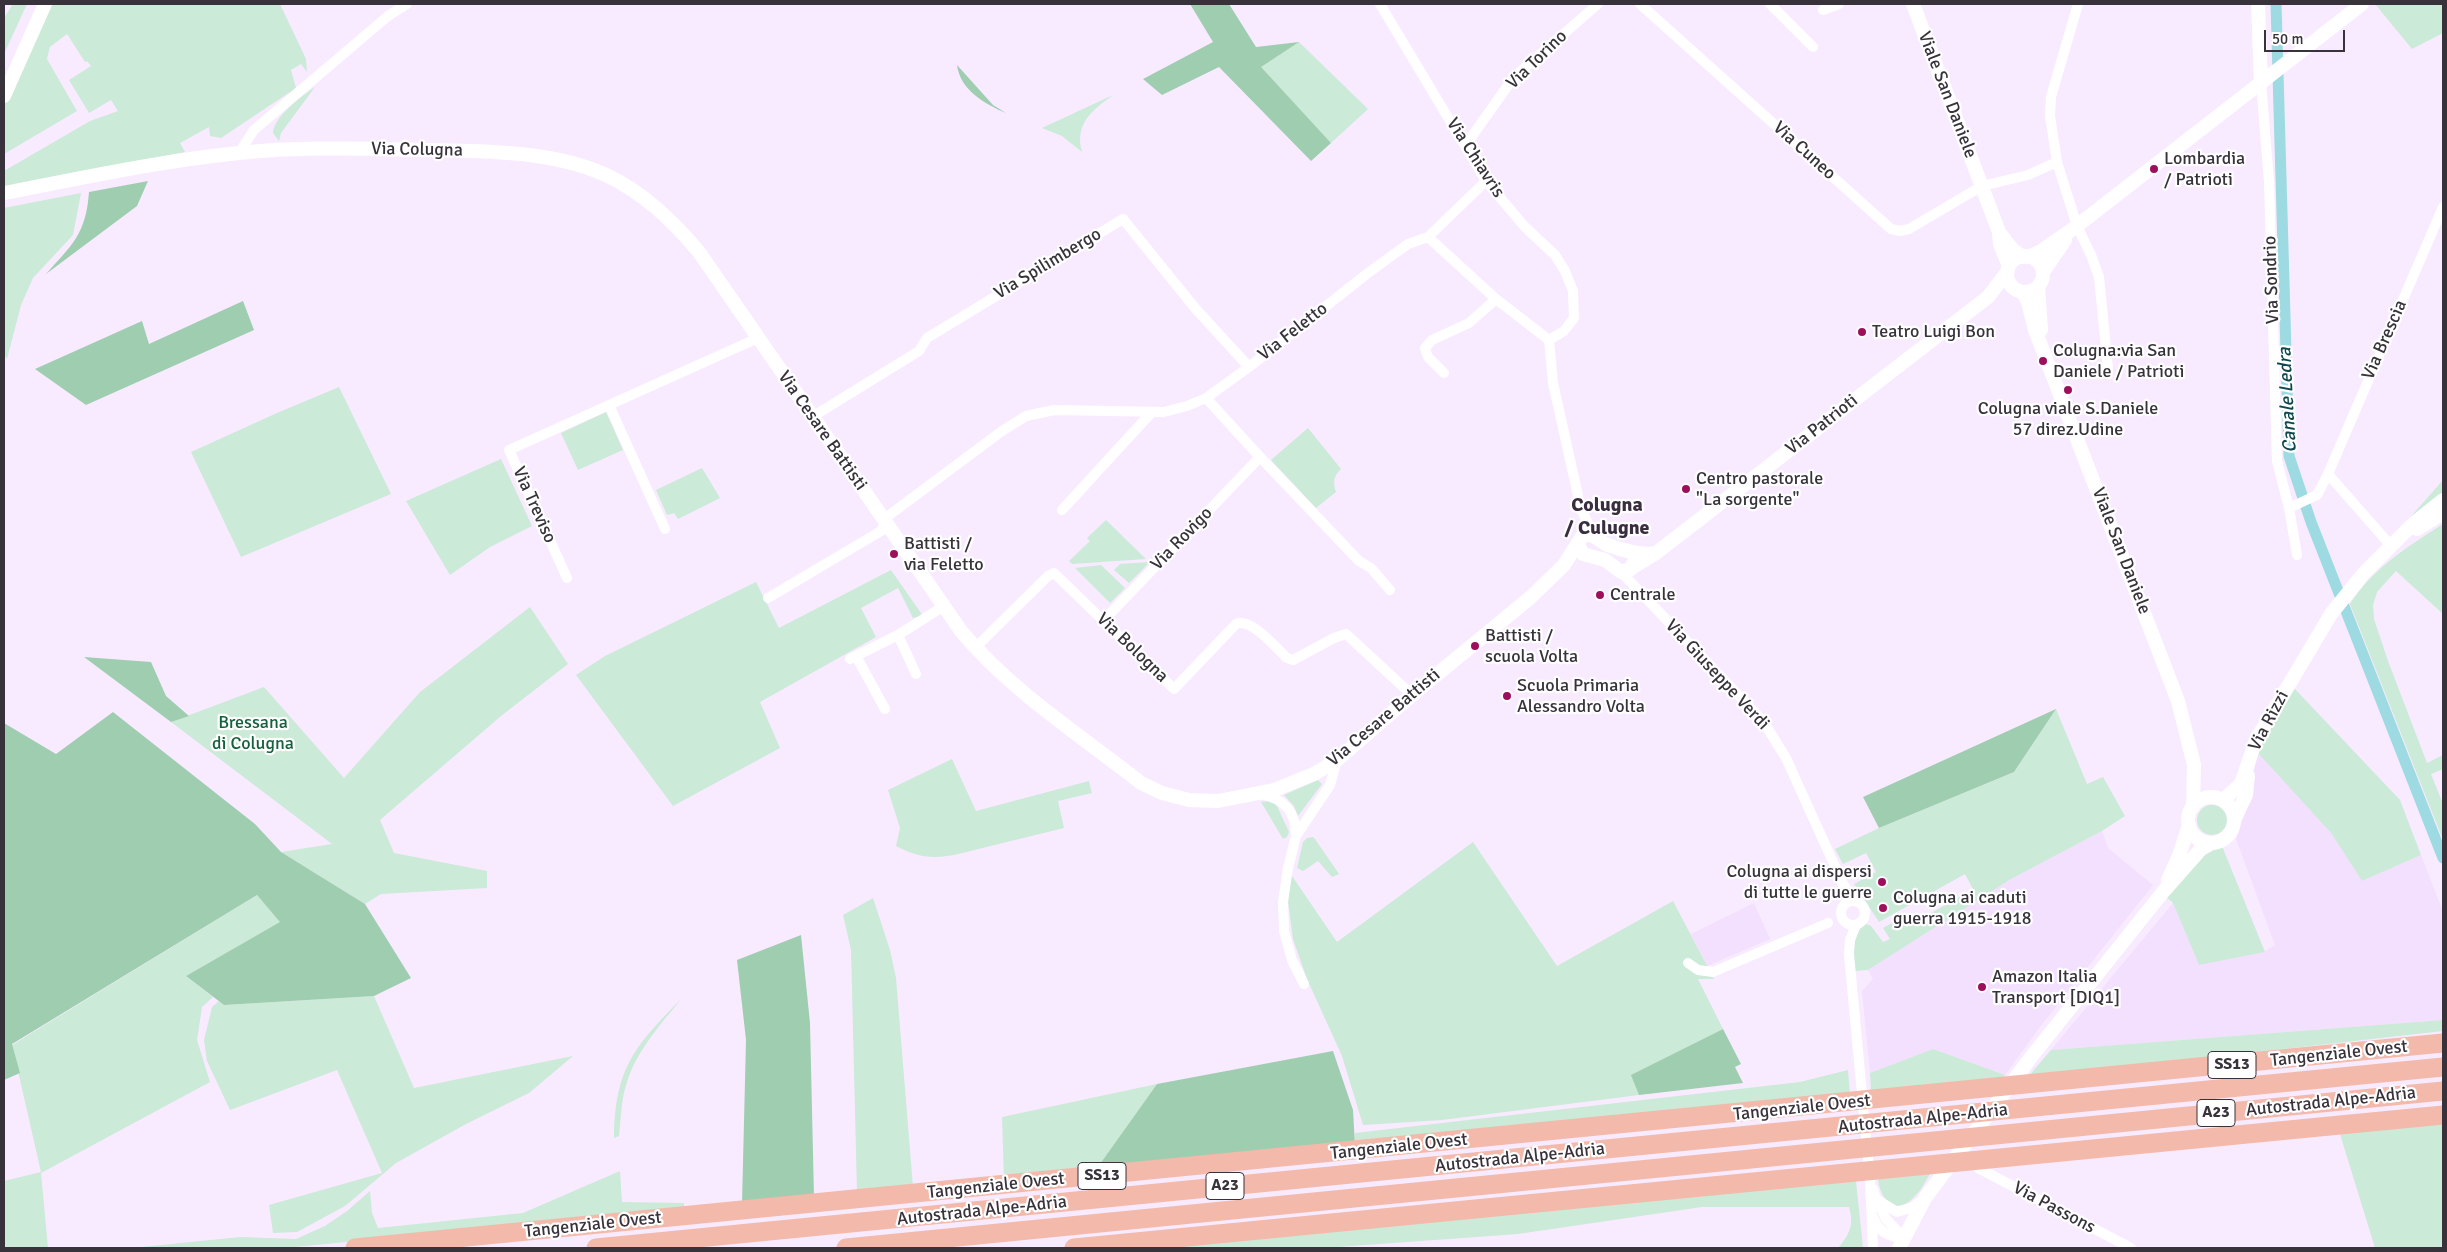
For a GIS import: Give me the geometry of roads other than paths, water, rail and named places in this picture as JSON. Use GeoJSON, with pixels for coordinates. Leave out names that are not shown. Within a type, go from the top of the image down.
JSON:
{"type":"FeatureCollection","features":[{"type":"Feature","properties":{"kind":"highway","name":"Tangenziale Ovest"},"geometry":{"type":"LineString","coordinates":[[355,1248],[2443,1044]]}},
{"type":"Feature","properties":{"kind":"highway","name":"Autostrada Alpe-Adria"},"geometry":{"type":"LineString","coordinates":[[596,1248],[2443,1066]]}},
{"type":"Feature","properties":{"kind":"highway","name":"Autostrada Alpe-Adria"},"geometry":{"type":"LineString","coordinates":[[846,1248],[2443,1091]]}},
{"type":"Feature","properties":{"kind":"highway"},"geometry":{"type":"LineString","coordinates":[[1074,1248],[1864,1176],[2443,1116]]}},
{"type":"Feature","properties":{"kind":"street"},"geometry":{"type":"LineString","coordinates":[[4,96],[45,4]]}},
{"type":"Feature","properties":{"kind":"street"},"geometry":{"type":"LineString","coordinates":[[239,153],[254,130],[388,16],[407,4]]}},
{"type":"Feature","properties":{"kind":"street","name":"Via Chiavris"},"geometry":{"type":"LineString","coordinates":[[1380,4],[1486,181],[1525,226],[1555,256],[1565,271],[1573,291],[1575,310],[1572,323],[1564,331],[1549,340]]}},
{"type":"Feature","properties":{"kind":"street","name":"Via Torino"},"geometry":{"type":"LineString","coordinates":[[1465,146],[1514,77],[1598,4]]}},
{"type":"Feature","properties":{"kind":"street","name":"Via Cuneo"},"geometry":{"type":"LineString","coordinates":[[1640,4],[1891,229],[1900,231],[1909,228],[1982,186]]}},
{"type":"Feature","properties":{"kind":"street"},"geometry":{"type":"LineString","coordinates":[[1770,4],[1813,47]]}},
{"type":"Feature","properties":{"kind":"street"},"geometry":{"type":"LineString","coordinates":[[1823,10],[1839,4]]}},
{"type":"Feature","properties":{"kind":"street","name":"Viale San Daniele"},"geometry":{"type":"LineString","coordinates":[[1913,4],[1999,232],[2000,244],[2008,269]]}},
{"type":"Feature","properties":{"kind":"street"},"geometry":{"type":"LineString","coordinates":[[2078,4],[2051,97],[2050,116],[2058,162],[2075,228],[2091,255],[2098,277],[2108,369]]}},
{"type":"Feature","properties":{"kind":"street","name":"Via Sondrio"},"geometry":{"type":"LineString","coordinates":[[2258,4],[2269,182],[2277,461],[2291,507],[2297,555]]}},
{"type":"Feature","properties":{"kind":"street"},"geometry":{"type":"LineString","coordinates":[[2075,228],[2049,260],[2038,287],[2028,292],[2018,290],[2008,277],[2008,269],[2013,262],[2041,251],[2075,228],[2362,4]]}},
{"type":"Feature","properties":{"kind":"street","name":"Via Colugna"},"geometry":{"type":"LineString","coordinates":[[4,193],[115,172],[239,153],[318,148],[492,152],[550,159],[603,174],[641,195],[671,219],[699,252],[758,338]]}},
{"type":"Feature","properties":{"kind":"street"},"geometry":{"type":"LineString","coordinates":[[1982,186],[2028,175],[2058,162]]}},
{"type":"Feature","properties":{"kind":"street","name":"Via Feletto"},"geometry":{"type":"LineString","coordinates":[[885,521],[1002,431],[1026,416],[1054,410],[1151,413],[1187,406],[1206,398],[1249,367],[1368,272],[1408,244],[1428,236],[1486,181]]}},
{"type":"Feature","properties":{"kind":"street","name":"Via Brescia"},"geometry":{"type":"LineString","coordinates":[[2291,507],[2309,501],[2322,490],[2443,207]]}},
{"type":"Feature","properties":{"kind":"street","name":"Via Spilimbergo"},"geometry":{"type":"LineString","coordinates":[[812,417],[919,351],[927,338],[1124,219],[1195,308],[1249,367]]}},
{"type":"Feature","properties":{"kind":"street","name":"Viale San Daniele"},"geometry":{"type":"LineString","coordinates":[[1999,232],[2013,250],[2026,257]]}},
{"type":"Feature","properties":{"kind":"street"},"geometry":{"type":"LineString","coordinates":[[1428,236],[1496,299],[1549,340],[1553,383],[1582,514],[1582,546],[1629,572],[1635,557],[1632,552]]}},
{"type":"Feature","properties":{"kind":"street"},"geometry":{"type":"LineString","coordinates":[[2026,257],[2038,262],[2043,272]]}},
{"type":"Feature","properties":{"kind":"street","name":"Via Patrioti"},"geometry":{"type":"LineString","coordinates":[[1629,572],[1988,297],[2008,269]]}},
{"type":"Feature","properties":{"kind":"street","name":"Viale San Daniele"},"geometry":{"type":"LineString","coordinates":[[2038,287],[2041,340]]}},
{"type":"Feature","properties":{"kind":"street","name":"Viale San Daniele"},"geometry":{"type":"LineString","coordinates":[[1902,1243],[1925,1198],[2032,1056],[2163,892],[2201,849],[2211,842],[2228,836],[2234,820],[2230,808],[2205,788],[2194,765],[2178,701],[2041,340],[2018,290]]}},
{"type":"Feature","properties":{"kind":"street","name":"Via Patrioti"},"geometry":{"type":"LineString","coordinates":[[1988,297],[2018,290]]}},
{"type":"Feature","properties":{"kind":"street"},"geometry":{"type":"LineString","coordinates":[[1444,374],[1428,357],[1425,348],[1432,340],[1469,323],[1496,299]]}},
{"type":"Feature","properties":{"kind":"street","name":"Via Treviso"},"geometry":{"type":"LineString","coordinates":[[567,578],[509,450],[758,338]]}},
{"type":"Feature","properties":{"kind":"street","name":"Via Cesare Battisti"},"geometry":{"type":"LineString","coordinates":[[758,338],[975,648],[1012,682],[1141,783],[1162,793],[1189,800],[1218,801],[1260,793],[1289,785],[1314,774],[1337,760],[1412,695],[1532,597],[1582,546],[1587,534],[1594,536]]}},
{"type":"Feature","properties":{"kind":"street"},"geometry":{"type":"LineString","coordinates":[[1206,398],[1359,561],[1371,568],[1390,590]]}},
{"type":"Feature","properties":{"kind":"street"},"geometry":{"type":"LineString","coordinates":[[609,405],[665,529]]}},
{"type":"Feature","properties":{"kind":"street"},"geometry":{"type":"LineString","coordinates":[[1062,510],[1151,413]]}},
{"type":"Feature","properties":{"kind":"street","name":"Via Rovigo"},"geometry":{"type":"LineString","coordinates":[[1104,620],[1260,457]]}},
{"type":"Feature","properties":{"kind":"street"},"geometry":{"type":"LineString","coordinates":[[2328,474],[2392,547]]}},
{"type":"Feature","properties":{"kind":"street"},"geometry":{"type":"LineString","coordinates":[[2392,547],[2413,524],[2443,500]]}},
{"type":"Feature","properties":{"kind":"street"},"geometry":{"type":"LineString","coordinates":[[2392,547],[2443,513]]}},
{"type":"Feature","properties":{"kind":"street"},"geometry":{"type":"LineString","coordinates":[[1582,514],[1594,536],[1606,544],[1632,552],[1656,553]]}},
{"type":"Feature","properties":{"kind":"street"},"geometry":{"type":"LineString","coordinates":[[768,598],[881,530],[885,521]]}},
{"type":"Feature","properties":{"kind":"street","name":"Via Rizzi"},"geometry":{"type":"LineString","coordinates":[[2219,799],[2241,784],[2256,740],[2331,614],[2348,592],[2392,547]]}},
{"type":"Feature","properties":{"kind":"street","name":"Via Giuseppe Verdi"},"geometry":{"type":"LineString","coordinates":[[1629,572],[1763,721],[1786,758],[1843,884],[1847,905]]}},
{"type":"Feature","properties":{"kind":"street","name":"Via Bologna"},"geometry":{"type":"LineString","coordinates":[[975,648],[1048,576],[1054,573],[1174,689],[1236,624],[1243,622],[1252,626],[1287,658],[1294,660],[1334,638],[1346,634],[1412,695]]}},
{"type":"Feature","properties":{"kind":"street"},"geometry":{"type":"LineString","coordinates":[[885,709],[853,657],[898,635],[944,606]]}},
{"type":"Feature","properties":{"kind":"street"},"geometry":{"type":"LineString","coordinates":[[898,635],[916,674]]}},
{"type":"Feature","properties":{"kind":"street"},"geometry":{"type":"LineString","coordinates":[[1296,836],[1330,785],[1337,760]]}},
{"type":"Feature","properties":{"kind":"street","name":"Via Rizzi"},"geometry":{"type":"LineString","coordinates":[[2234,820],[2246,794],[2248,762]]}},
{"type":"Feature","properties":{"kind":"street","name":"Viale San Daniele"},"geometry":{"type":"LineString","coordinates":[[2163,892],[2179,856],[2189,825],[2194,765]]}},
{"type":"Feature","properties":{"kind":"street"},"geometry":{"type":"LineString","coordinates":[[1260,793],[1283,802],[1291,811],[1296,822],[1296,836],[1288,868],[1284,920],[1292,960],[1304,984]]}},
{"type":"Feature","properties":{"kind":"street"},"geometry":{"type":"LineString","coordinates":[[2192,807],[2204,798],[2219,799]]}},
{"type":"Feature","properties":{"kind":"street"},"geometry":{"type":"LineString","coordinates":[[2189,825],[2198,838],[2211,842]]}},
{"type":"Feature","properties":{"kind":"street"},"geometry":{"type":"LineString","coordinates":[[1844,922],[1847,905]]}},
{"type":"Feature","properties":{"kind":"street"},"geometry":{"type":"LineString","coordinates":[[1828,923],[1847,905],[1861,905],[1865,914],[1856,925],[1850,940],[1864,1176],[1871,1211],[1873,1248]]}},
{"type":"Feature","properties":{"kind":"street"},"geometry":{"type":"LineString","coordinates":[[1688,963],[1698,970],[1713,972],[1828,923],[1844,922],[1856,925]]}},
{"type":"Feature","properties":{"kind":"street","name":"Via Passons"},"geometry":{"type":"LineString","coordinates":[[1975,1164],[2131,1248]]}},
{"type":"Feature","properties":{"kind":"street"},"geometry":{"type":"LineString","coordinates":[[1864,1176],[1886,1219],[1902,1243]]}},
{"type":"Feature","properties":{"kind":"street"},"geometry":{"type":"LineString","coordinates":[[1876,1199],[1897,1212],[1913,1207],[1925,1198]]}},
{"type":"Feature","properties":{"kind":"street"},"geometry":{"type":"LineString","coordinates":[[1871,1211],[1877,1226],[1884,1233],[1902,1243]]}},
{"type":"Feature","properties":{"kind":"waterway","name":"Canale Ledra"},"geometry":{"type":"LineString","coordinates":[[2276,4],[2289,456],[2311,522],[2443,858]]}},
{"type":"Feature","properties":{"kind":"place","name":"Lombardia / Patrioti"},"geometry":{"type":"Point","coordinates":[2154,169]}},
{"type":"Feature","properties":{"kind":"place","name":"Teatro Luigi Bon"},"geometry":{"type":"Point","coordinates":[1862,332]}},
{"type":"Feature","properties":{"kind":"place","name":"Colugna:via San Daniele / Patrioti"},"geometry":{"type":"Point","coordinates":[2043,361]}},
{"type":"Feature","properties":{"kind":"place","name":"Colugna viale S.Daniele 57 direz.Udine"},"geometry":{"type":"Point","coordinates":[2068,390]}},
{"type":"Feature","properties":{"kind":"place","name":"Centro pastorale \"La sorgente\""},"geometry":{"type":"Point","coordinates":[1686,489]}},
{"type":"Feature","properties":{"kind":"place","name":"Battisti / via Feletto"},"geometry":{"type":"Point","coordinates":[894,554]}},
{"type":"Feature","properties":{"kind":"place","name":"Centrale"},"geometry":{"type":"Point","coordinates":[1600,595]}},
{"type":"Feature","properties":{"kind":"place","name":"Battisti / scuola Volta"},"geometry":{"type":"Point","coordinates":[1475,646]}},
{"type":"Feature","properties":{"kind":"place","name":"Scuola Primaria Alessandro Volta"},"geometry":{"type":"Point","coordinates":[1507,696]}},
{"type":"Feature","properties":{"kind":"place","name":"Colugna ai dispersi di tutte le guerre"},"geometry":{"type":"Point","coordinates":[1882,882]}},
{"type":"Feature","properties":{"kind":"place","name":"Colugna ai caduti guerra 1915-1918"},"geometry":{"type":"Point","coordinates":[1883,908]}},
{"type":"Feature","properties":{"kind":"place","name":"Amazon Italia Transport [DIQ1]"},"geometry":{"type":"Point","coordinates":[1982,987]}},
{"type":"Feature","properties":{"kind":"district","name":"Colugna / Culugne"},"geometry":{"type":"Point","coordinates":[1607,518]}},
{"type":"Feature","properties":{"kind":"park label","name":"Bressana di Colugna"},"geometry":{"type":"Point","coordinates":[253,733]}}]}
